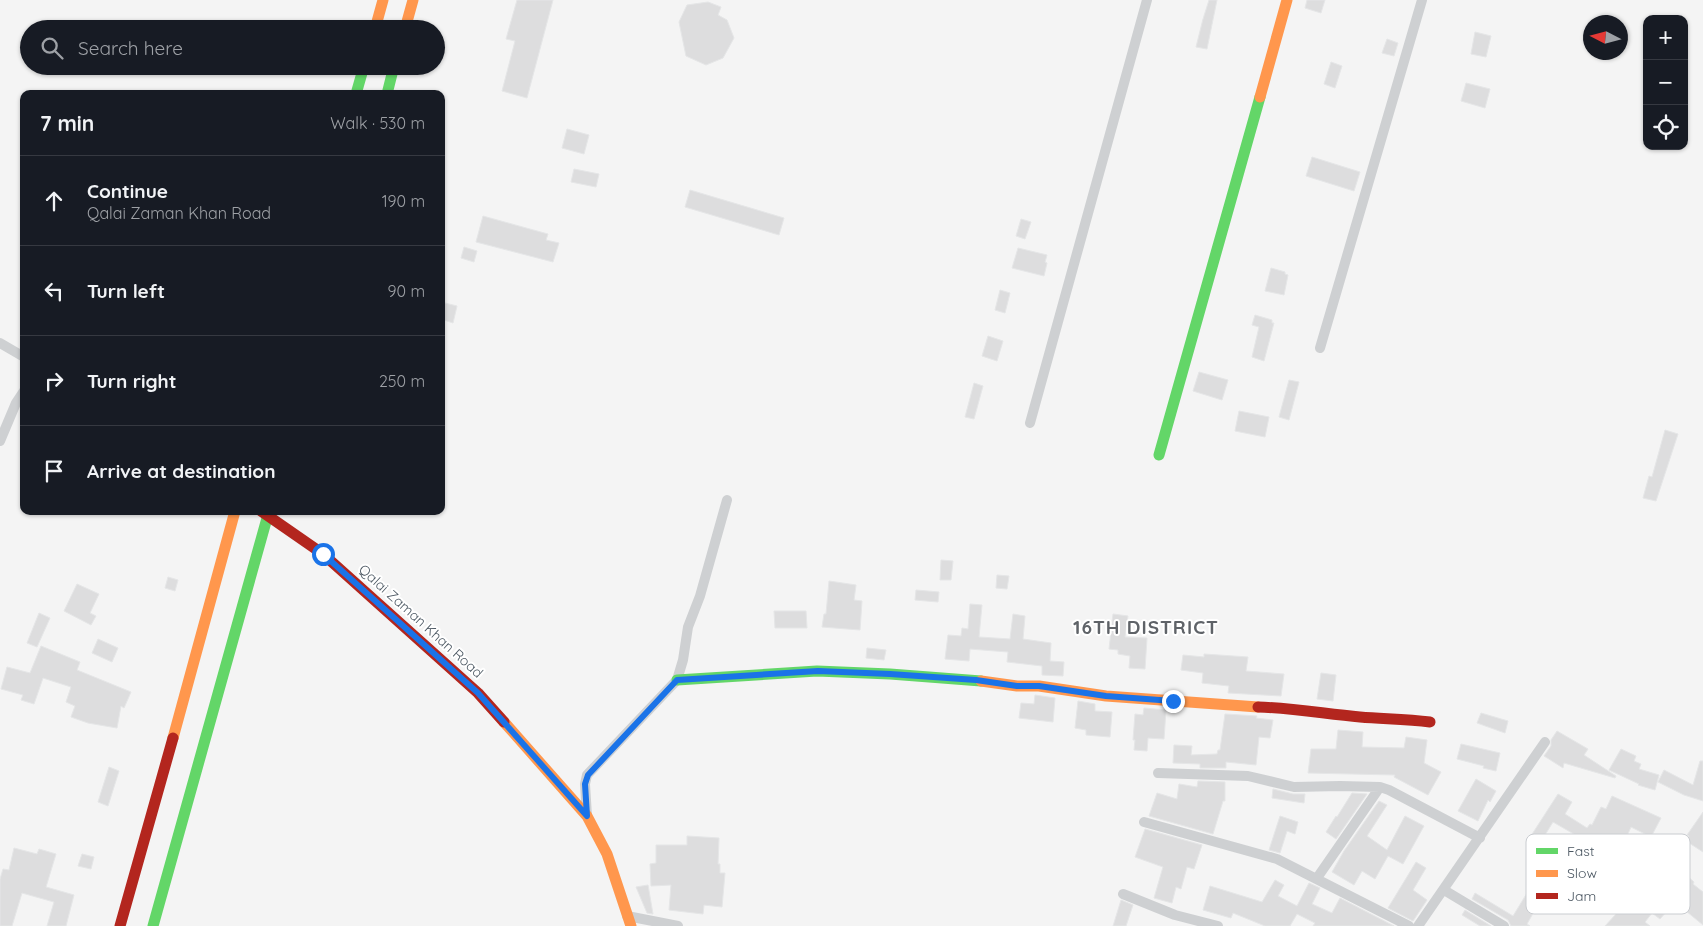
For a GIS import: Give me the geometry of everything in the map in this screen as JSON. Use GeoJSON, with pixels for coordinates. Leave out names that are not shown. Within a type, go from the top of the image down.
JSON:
{"type":"FeatureCollection","features":[{"type":"Feature","properties":{"kind":"street"},"geometry":{"type":"LineString","coordinates":[[377,20],[383,0]]}},
{"type":"Feature","properties":{"kind":"street"},"geometry":{"type":"LineString","coordinates":[[407,20],[413,0]]}},
{"type":"Feature","properties":{"kind":"street"},"geometry":{"type":"LineString","coordinates":[[1030,423],[1147,0]]}},
{"type":"Feature","properties":{"kind":"street"},"geometry":{"type":"LineString","coordinates":[[1160,455],[1287,0]]}},
{"type":"Feature","properties":{"kind":"street"},"geometry":{"type":"LineString","coordinates":[[1320,348],[1422,0]]}},
{"type":"Feature","properties":{"kind":"street"},"geometry":{"type":"LineString","coordinates":[[357,90],[361,75]]}},
{"type":"Feature","properties":{"kind":"street"},"geometry":{"type":"LineString","coordinates":[[388,90],[392,75]]}},
{"type":"Feature","properties":{"kind":"street"},"geometry":{"type":"LineString","coordinates":[[0,343],[20,356]]}},
{"type":"Feature","properties":{"kind":"street"},"geometry":{"type":"LineString","coordinates":[[0,441],[20,397]]}},
{"type":"Feature","properties":{"kind":"street"},"geometry":{"type":"LineString","coordinates":[[587,816],[585,784],[588,775],[677,680],[683,660],[688,627],[700,596],[727,500]]}},
{"type":"Feature","properties":{"kind":"street"},"geometry":{"type":"LineString","coordinates":[[120,926],[200,645],[234,515]]}},
{"type":"Feature","properties":{"kind":"street"},"geometry":{"type":"LineString","coordinates":[[153,926],[265,515]]}},
{"type":"Feature","properties":{"kind":"street","name":"Qalai Zaman Khan Road"},"geometry":{"type":"LineString","coordinates":[[269,515],[323,554],[478,693],[587,816],[607,854],[629,921]]}},
{"type":"Feature","properties":{"kind":"street"},"geometry":{"type":"LineString","coordinates":[[677,680],[818,671],[899,674],[976,680],[1017,686],[1039,686],[1106,696],[1287,708],[1361,717],[1402,718],[1430,722]]}},
{"type":"Feature","properties":{"kind":"street"},"geometry":{"type":"LineString","coordinates":[[1418,926],[1545,742]]}},
{"type":"Feature","properties":{"kind":"street"},"geometry":{"type":"LineString","coordinates":[[1158,773],[1248,776],[1294,787],[1380,787],[1480,838]]}},
{"type":"Feature","properties":{"kind":"street"},"geometry":{"type":"LineString","coordinates":[[1317,878],[1380,787]]}},
{"type":"Feature","properties":{"kind":"street"},"geometry":{"type":"LineString","coordinates":[[1144,822],[1277,859],[1409,926]]}},
{"type":"Feature","properties":{"kind":"street"},"geometry":{"type":"LineString","coordinates":[[1444,890],[1504,926]]}},
{"type":"Feature","properties":{"kind":"street"},"geometry":{"type":"LineString","coordinates":[[1123,894],[1175,915],[1218,926]]}},
{"type":"Feature","properties":{"kind":"street"},"geometry":{"type":"LineString","coordinates":[[629,921],[678,926]]}},
{"type":"Feature","properties":{"kind":"building"},"geometry":{"type":"Polygon","coordinates":[[[517,0],[553,0],[527,98],[502,91],[515,41],[506,39],[517,0]]]}},
{"type":"Feature","properties":{"kind":"building"},"geometry":{"type":"Polygon","coordinates":[[[1209,0],[1217,0],[1207,49],[1196,47],[1209,0]]]}},
{"type":"Feature","properties":{"kind":"building"},"geometry":{"type":"Polygon","coordinates":[[[1307,0],[1325,0],[1321,13],[1305,8],[1307,0]]]}},
{"type":"Feature","properties":{"kind":"building"},"geometry":{"type":"Polygon","coordinates":[[[708,2],[721,7],[718,15],[727,20],[734,38],[723,58],[706,65],[686,56],[679,22],[687,5],[708,2]]]}},
{"type":"Feature","properties":{"kind":"building"},"geometry":{"type":"Polygon","coordinates":[[[1475,32],[1491,36],[1486,57],[1471,54],[1475,32]]]}},
{"type":"Feature","properties":{"kind":"building"},"geometry":{"type":"Polygon","coordinates":[[[1387,39],[1398,43],[1394,56],[1382,53],[1387,39]]]}},
{"type":"Feature","properties":{"kind":"building"},"geometry":{"type":"Polygon","coordinates":[[[1331,62],[1342,66],[1335,88],[1324,84],[1331,62]]]}},
{"type":"Feature","properties":{"kind":"building"},"geometry":{"type":"Polygon","coordinates":[[[1466,83],[1490,89],[1485,108],[1461,101],[1466,83]]]}},
{"type":"Feature","properties":{"kind":"building"},"geometry":{"type":"Polygon","coordinates":[[[567,129],[589,135],[584,154],[562,148],[567,129]]]}},
{"type":"Feature","properties":{"kind":"building"},"geometry":{"type":"Polygon","coordinates":[[[1312,157],[1360,172],[1354,191],[1306,176],[1312,157]]]}},
{"type":"Feature","properties":{"kind":"building"},"geometry":{"type":"Polygon","coordinates":[[[574,169],[599,174],[596,187],[571,182],[574,169]]]}},
{"type":"Feature","properties":{"kind":"building"},"geometry":{"type":"Polygon","coordinates":[[[690,190],[784,218],[779,235],[685,207],[690,190]]]}},
{"type":"Feature","properties":{"kind":"building"},"geometry":{"type":"Polygon","coordinates":[[[483,216],[548,234],[546,240],[559,243],[553,262],[476,242],[483,216]]]}},
{"type":"Feature","properties":{"kind":"building"},"geometry":{"type":"Polygon","coordinates":[[[1021,219],[1031,222],[1025,239],[1016,236],[1021,219]]]}},
{"type":"Feature","properties":{"kind":"building"},"geometry":{"type":"Polygon","coordinates":[[[464,247],[477,251],[474,262],[461,258],[464,247]]]}},
{"type":"Feature","properties":{"kind":"building"},"geometry":{"type":"Polygon","coordinates":[[[1018,248],[1047,255],[1044,276],[1012,268],[1018,248]]]}},
{"type":"Feature","properties":{"kind":"building"},"geometry":{"type":"Polygon","coordinates":[[[1271,268],[1285,272],[1288,275],[1284,295],[1265,291],[1271,268]]]}},
{"type":"Feature","properties":{"kind":"building"},"geometry":{"type":"Polygon","coordinates":[[[1000,290],[1010,293],[1005,313],[995,310],[1000,290]]]}},
{"type":"Feature","properties":{"kind":"building"},"geometry":{"type":"Polygon","coordinates":[[[445,303],[457,306],[453,323],[445,320],[445,303]]]}},
{"type":"Feature","properties":{"kind":"building"},"geometry":{"type":"Polygon","coordinates":[[[1255,315],[1272,320],[1272,323],[1274,323],[1264,361],[1252,357],[1259,327],[1252,325],[1255,315]]]}},
{"type":"Feature","properties":{"kind":"building"},"geometry":{"type":"Polygon","coordinates":[[[988,336],[1003,341],[997,361],[982,356],[988,336]]]}},
{"type":"Feature","properties":{"kind":"building"},"geometry":{"type":"Polygon","coordinates":[[[1199,372],[1228,380],[1222,400],[1193,391],[1199,372]]]}},
{"type":"Feature","properties":{"kind":"building"},"geometry":{"type":"Polygon","coordinates":[[[1289,380],[1299,382],[1289,420],[1279,417],[1289,380]]]}},
{"type":"Feature","properties":{"kind":"building"},"geometry":{"type":"Polygon","coordinates":[[[974,383],[983,386],[974,419],[965,417],[974,383]]]}},
{"type":"Feature","properties":{"kind":"building"},"geometry":{"type":"Polygon","coordinates":[[[1239,411],[1269,417],[1265,437],[1235,431],[1239,411]]]}},
{"type":"Feature","properties":{"kind":"building"},"geometry":{"type":"Polygon","coordinates":[[[1665,430],[1678,434],[1656,501],[1643,498],[1649,476],[1652,477],[1665,430]]]}},
{"type":"Feature","properties":{"kind":"building"},"geometry":{"type":"Polygon","coordinates":[[[941,560],[953,561],[951,580],[940,580],[941,560]]]}},
{"type":"Feature","properties":{"kind":"building"},"geometry":{"type":"Polygon","coordinates":[[[997,575],[1009,576],[1007,589],[996,588],[997,575]]]}},
{"type":"Feature","properties":{"kind":"building"},"geometry":{"type":"Polygon","coordinates":[[[168,577],[178,580],[175,591],[165,588],[168,577]]]}},
{"type":"Feature","properties":{"kind":"building"},"geometry":{"type":"Polygon","coordinates":[[[829,581],[856,585],[854,600],[862,601],[860,630],[822,627],[824,614],[826,614],[829,581]]]}},
{"type":"Feature","properties":{"kind":"building"},"geometry":{"type":"Polygon","coordinates":[[[77,584],[99,594],[90,613],[96,616],[91,625],[64,611],[77,584]]]}},
{"type":"Feature","properties":{"kind":"building"},"geometry":{"type":"Polygon","coordinates":[[[916,590],[939,592],[938,602],[915,600],[916,590]]]}},
{"type":"Feature","properties":{"kind":"building"},"geometry":{"type":"Polygon","coordinates":[[[970,604],[982,605],[979,637],[1010,639],[1013,614],[1025,616],[1023,639],[1051,643],[1050,661],[1064,662],[1063,676],[1042,675],[1042,666],[1007,662],[1008,652],[970,649],[969,661],[945,659],[948,635],[961,636],[962,628],[968,629],[970,604]]]}},
{"type":"Feature","properties":{"kind":"building"},"geometry":{"type":"Polygon","coordinates":[[[774,611],[806,611],[807,628],[775,628],[774,611]]]}},
{"type":"Feature","properties":{"kind":"building"},"geometry":{"type":"Polygon","coordinates":[[[39,613],[50,618],[37,647],[27,643],[39,613]]]}},
{"type":"Feature","properties":{"kind":"building"},"geometry":{"type":"Polygon","coordinates":[[[1113,614],[1128,616],[1125,637],[1147,638],[1145,669],[1129,668],[1130,656],[1118,654],[1118,650],[1109,649],[1113,614]]]}},
{"type":"Feature","properties":{"kind":"building"},"geometry":{"type":"Polygon","coordinates":[[[98,639],[118,648],[112,662],[92,653],[98,639]]]}},
{"type":"Feature","properties":{"kind":"building"},"geometry":{"type":"Polygon","coordinates":[[[41,646],[80,662],[77,670],[131,692],[124,708],[121,706],[117,728],[88,723],[71,717],[75,706],[66,702],[71,687],[43,678],[34,704],[21,700],[23,695],[1,689],[7,667],[30,673],[41,646]]]}},
{"type":"Feature","properties":{"kind":"building"},"geometry":{"type":"Polygon","coordinates":[[[867,648],[886,650],[884,660],[866,658],[867,648]]]}},
{"type":"Feature","properties":{"kind":"building"},"geometry":{"type":"Polygon","coordinates":[[[1204,654],[1248,657],[1246,671],[1284,674],[1281,696],[1228,693],[1229,686],[1202,683],[1203,673],[1181,670],[1183,655],[1204,657],[1204,654]]]}},
{"type":"Feature","properties":{"kind":"building"},"geometry":{"type":"Polygon","coordinates":[[[1321,673],[1336,675],[1333,701],[1317,699],[1321,673]]]}},
{"type":"Feature","properties":{"kind":"building"},"geometry":{"type":"Polygon","coordinates":[[[1035,695],[1055,698],[1053,722],[1019,718],[1021,703],[1034,704],[1035,695]]]}},
{"type":"Feature","properties":{"kind":"building"},"geometry":{"type":"Polygon","coordinates":[[[1078,701],[1095,704],[1095,711],[1112,712],[1110,737],[1086,735],[1086,730],[1075,728],[1078,701]]]}},
{"type":"Feature","properties":{"kind":"building"},"geometry":{"type":"Polygon","coordinates":[[[1144,708],[1166,710],[1164,739],[1148,738],[1147,751],[1134,750],[1135,714],[1143,715],[1144,708]]]}},
{"type":"Feature","properties":{"kind":"building"},"geometry":{"type":"Polygon","coordinates":[[[1481,713],[1508,721],[1505,733],[1477,723],[1481,713]]]}},
{"type":"Feature","properties":{"kind":"building"},"geometry":{"type":"Polygon","coordinates":[[[1225,714],[1257,716],[1256,718],[1273,720],[1270,738],[1259,737],[1256,765],[1226,762],[1226,768],[1200,768],[1200,764],[1173,763],[1174,745],[1192,746],[1191,755],[1217,754],[1218,750],[1220,750],[1225,714]]]}},
{"type":"Feature","properties":{"kind":"building"},"geometry":{"type":"Polygon","coordinates":[[[1338,730],[1363,732],[1362,747],[1404,748],[1406,737],[1427,740],[1424,763],[1441,772],[1428,795],[1394,777],[1395,775],[1308,773],[1311,749],[1336,749],[1338,730]]]}},
{"type":"Feature","properties":{"kind":"building"},"geometry":{"type":"Polygon","coordinates":[[[1557,731],[1588,749],[1584,755],[1616,776],[1615,778],[1564,763],[1563,768],[1544,756],[1551,746],[1551,740],[1557,731]]]}},
{"type":"Feature","properties":{"kind":"building"},"geometry":{"type":"Polygon","coordinates":[[[1461,744],[1500,753],[1496,771],[1457,759],[1461,744]]]}},
{"type":"Feature","properties":{"kind":"building"},"geometry":{"type":"Polygon","coordinates":[[[1621,749],[1636,756],[1634,761],[1641,764],[1639,769],[1659,775],[1655,790],[1638,785],[1609,770],[1621,749]]]}},
{"type":"Feature","properties":{"kind":"building"},"geometry":{"type":"Polygon","coordinates":[[[1700,761],[1703,761],[1703,801],[1684,795],[1658,782],[1664,770],[1693,785],[1700,761]]]}},
{"type":"Feature","properties":{"kind":"building"},"geometry":{"type":"Polygon","coordinates":[[[109,767],[119,771],[108,806],[98,802],[109,767]]]}},
{"type":"Feature","properties":{"kind":"building"},"geometry":{"type":"Polygon","coordinates":[[[1476,779],[1496,791],[1490,802],[1488,800],[1478,821],[1458,811],[1476,779]]]}},
{"type":"Feature","properties":{"kind":"building"},"geometry":{"type":"Polygon","coordinates":[[[1198,781],[1225,782],[1225,801],[1223,801],[1213,834],[1149,816],[1157,793],[1177,799],[1179,784],[1197,787],[1198,781]]]}},
{"type":"Feature","properties":{"kind":"building"},"geometry":{"type":"Polygon","coordinates":[[[1273,789],[1293,794],[1305,794],[1304,803],[1272,798],[1273,789]]]}},
{"type":"Feature","properties":{"kind":"building"},"geometry":{"type":"Polygon","coordinates":[[[1352,793],[1367,794],[1336,839],[1326,832],[1352,793]]]}},
{"type":"Feature","properties":{"kind":"building"},"geometry":{"type":"Polygon","coordinates":[[[1558,794],[1572,802],[1565,814],[1587,828],[1590,824],[1592,825],[1601,807],[1606,809],[1612,796],[1661,818],[1653,834],[1645,834],[1631,827],[1628,834],[1574,834],[1553,822],[1546,834],[1532,834],[1558,794]]]}},
{"type":"Feature","properties":{"kind":"building"},"geometry":{"type":"Polygon","coordinates":[[[1379,801],[1387,805],[1367,836],[1387,850],[1405,816],[1424,826],[1403,864],[1388,856],[1375,879],[1362,871],[1354,885],[1332,872],[1344,851],[1379,801]]]}},
{"type":"Feature","properties":{"kind":"building"},"geometry":{"type":"Polygon","coordinates":[[[1703,812],[1703,852],[1690,844],[1690,834],[1688,834],[1703,812]]]}},
{"type":"Feature","properties":{"kind":"building"},"geometry":{"type":"Polygon","coordinates":[[[1280,816],[1298,822],[1295,834],[1287,831],[1280,853],[1269,850],[1280,816]]]}},
{"type":"Feature","properties":{"kind":"building"},"geometry":{"type":"Polygon","coordinates":[[[1145,829],[1202,845],[1194,869],[1187,867],[1181,889],[1176,887],[1172,903],[1154,898],[1163,867],[1135,857],[1145,829]]]}},
{"type":"Feature","properties":{"kind":"building"},"geometry":{"type":"Polygon","coordinates":[[[687,836],[719,838],[718,864],[720,864],[720,873],[725,873],[722,907],[704,905],[703,914],[669,910],[671,885],[651,886],[650,864],[656,863],[656,845],[687,845],[687,836]]]}},
{"type":"Feature","properties":{"kind":"building"},"geometry":{"type":"Polygon","coordinates":[[[14,848],[37,854],[39,849],[56,854],[46,887],[74,895],[66,926],[47,926],[54,902],[22,893],[12,926],[0,926],[0,879],[3,869],[9,870],[14,848]]]}},
{"type":"Feature","properties":{"kind":"building"},"geometry":{"type":"Polygon","coordinates":[[[82,854],[94,857],[91,869],[78,866],[82,854]]]}},
{"type":"Feature","properties":{"kind":"building"},"geometry":{"type":"Polygon","coordinates":[[[1416,862],[1426,868],[1413,890],[1427,900],[1413,921],[1388,908],[1416,862]]]}},
{"type":"Feature","properties":{"kind":"building"},"geometry":{"type":"Polygon","coordinates":[[[1690,878],[1694,882],[1693,884],[1703,892],[1703,925],[1690,914],[1690,878]]]}},
{"type":"Feature","properties":{"kind":"building"},"geometry":{"type":"Polygon","coordinates":[[[1275,880],[1284,885],[1278,896],[1297,906],[1309,883],[1320,888],[1312,904],[1332,913],[1340,898],[1394,926],[1313,926],[1315,923],[1297,914],[1290,926],[1265,926],[1233,913],[1231,918],[1203,910],[1210,886],[1262,902],[1275,880]]]}},
{"type":"Feature","properties":{"kind":"building"},"geometry":{"type":"Polygon","coordinates":[[[648,885],[653,914],[647,913],[636,887],[648,885]]]}},
{"type":"Feature","properties":{"kind":"building"},"geometry":{"type":"Polygon","coordinates":[[[1475,893],[1513,916],[1526,895],[1526,914],[1533,914],[1527,924],[1530,926],[1511,926],[1508,920],[1472,899],[1475,893]]]}},
{"type":"Feature","properties":{"kind":"building"},"geometry":{"type":"Polygon","coordinates":[[[1121,900],[1133,905],[1126,926],[1113,926],[1121,900]]]}},
{"type":"Feature","properties":{"kind":"building"},"geometry":{"type":"Polygon","coordinates":[[[1465,910],[1491,926],[1480,926],[1462,915],[1465,910]]]}},
{"type":"Feature","properties":{"kind":"building"},"geometry":{"type":"Polygon","coordinates":[[[1616,914],[1651,914],[1645,922],[1650,926],[1605,926],[1616,914]]]}},
{"type":"Feature","properties":{"kind":"building"},"geometry":{"type":"Polygon","coordinates":[[[1653,914],[1664,914],[1660,919],[1653,914]]]}},
{"type":"Feature","properties":{"kind":"traffic: fast"},"geometry":{"type":"LineString","coordinates":[[357,90],[361,75]]}},
{"type":"Feature","properties":{"kind":"traffic: fast"},"geometry":{"type":"LineString","coordinates":[[388,90],[392,75]]}},
{"type":"Feature","properties":{"kind":"traffic: fast"},"geometry":{"type":"LineString","coordinates":[[1159,455],[1260,97]]}},
{"type":"Feature","properties":{"kind":"traffic: fast"},"geometry":{"type":"LineString","coordinates":[[153,926],[268,515]]}},
{"type":"Feature","properties":{"kind":"traffic: fast"},"geometry":{"type":"LineString","coordinates":[[677,680],[817,671],[981,681]]}},
{"type":"Feature","properties":{"kind":"traffic: slow"},"geometry":{"type":"LineString","coordinates":[[377,20],[383,0]]}},
{"type":"Feature","properties":{"kind":"traffic: slow"},"geometry":{"type":"LineString","coordinates":[[407,20],[413,0]]}},
{"type":"Feature","properties":{"kind":"traffic: slow"},"geometry":{"type":"LineString","coordinates":[[1260,97],[1287,0]]}},
{"type":"Feature","properties":{"kind":"traffic: slow"},"geometry":{"type":"LineString","coordinates":[[173,738],[234,515]]}},
{"type":"Feature","properties":{"kind":"traffic: slow"},"geometry":{"type":"LineString","coordinates":[[981,681],[1017,686],[1039,686],[1106,696],[1258,707]]}},
{"type":"Feature","properties":{"kind":"traffic: slow"},"geometry":{"type":"LineString","coordinates":[[504,722],[587,816],[607,854],[631,926]]}},
{"type":"Feature","properties":{"kind":"traffic: jam"},"geometry":{"type":"LineString","coordinates":[[267,515],[323,554],[478,693],[504,722]]}},
{"type":"Feature","properties":{"kind":"traffic: jam"},"geometry":{"type":"LineString","coordinates":[[1258,707],[1430,722]]}},
{"type":"Feature","properties":{"kind":"traffic: jam"},"geometry":{"type":"LineString","coordinates":[[120,926],[173,738]]}},
{"type":"Feature","properties":{"kind":"district","name":"16TH DISTRICT"},"geometry":{"type":"Point","coordinates":[1146,627]}},
{"type":"Feature","properties":{"kind":"route"},"geometry":{"type":"LineString","coordinates":[[323,554],[478,693],[587,816],[585,784],[588,775],[677,680],[742,674],[818,671],[890,674],[976,680],[1017,686],[1039,686],[1106,696],[1173,701]]}}]}
